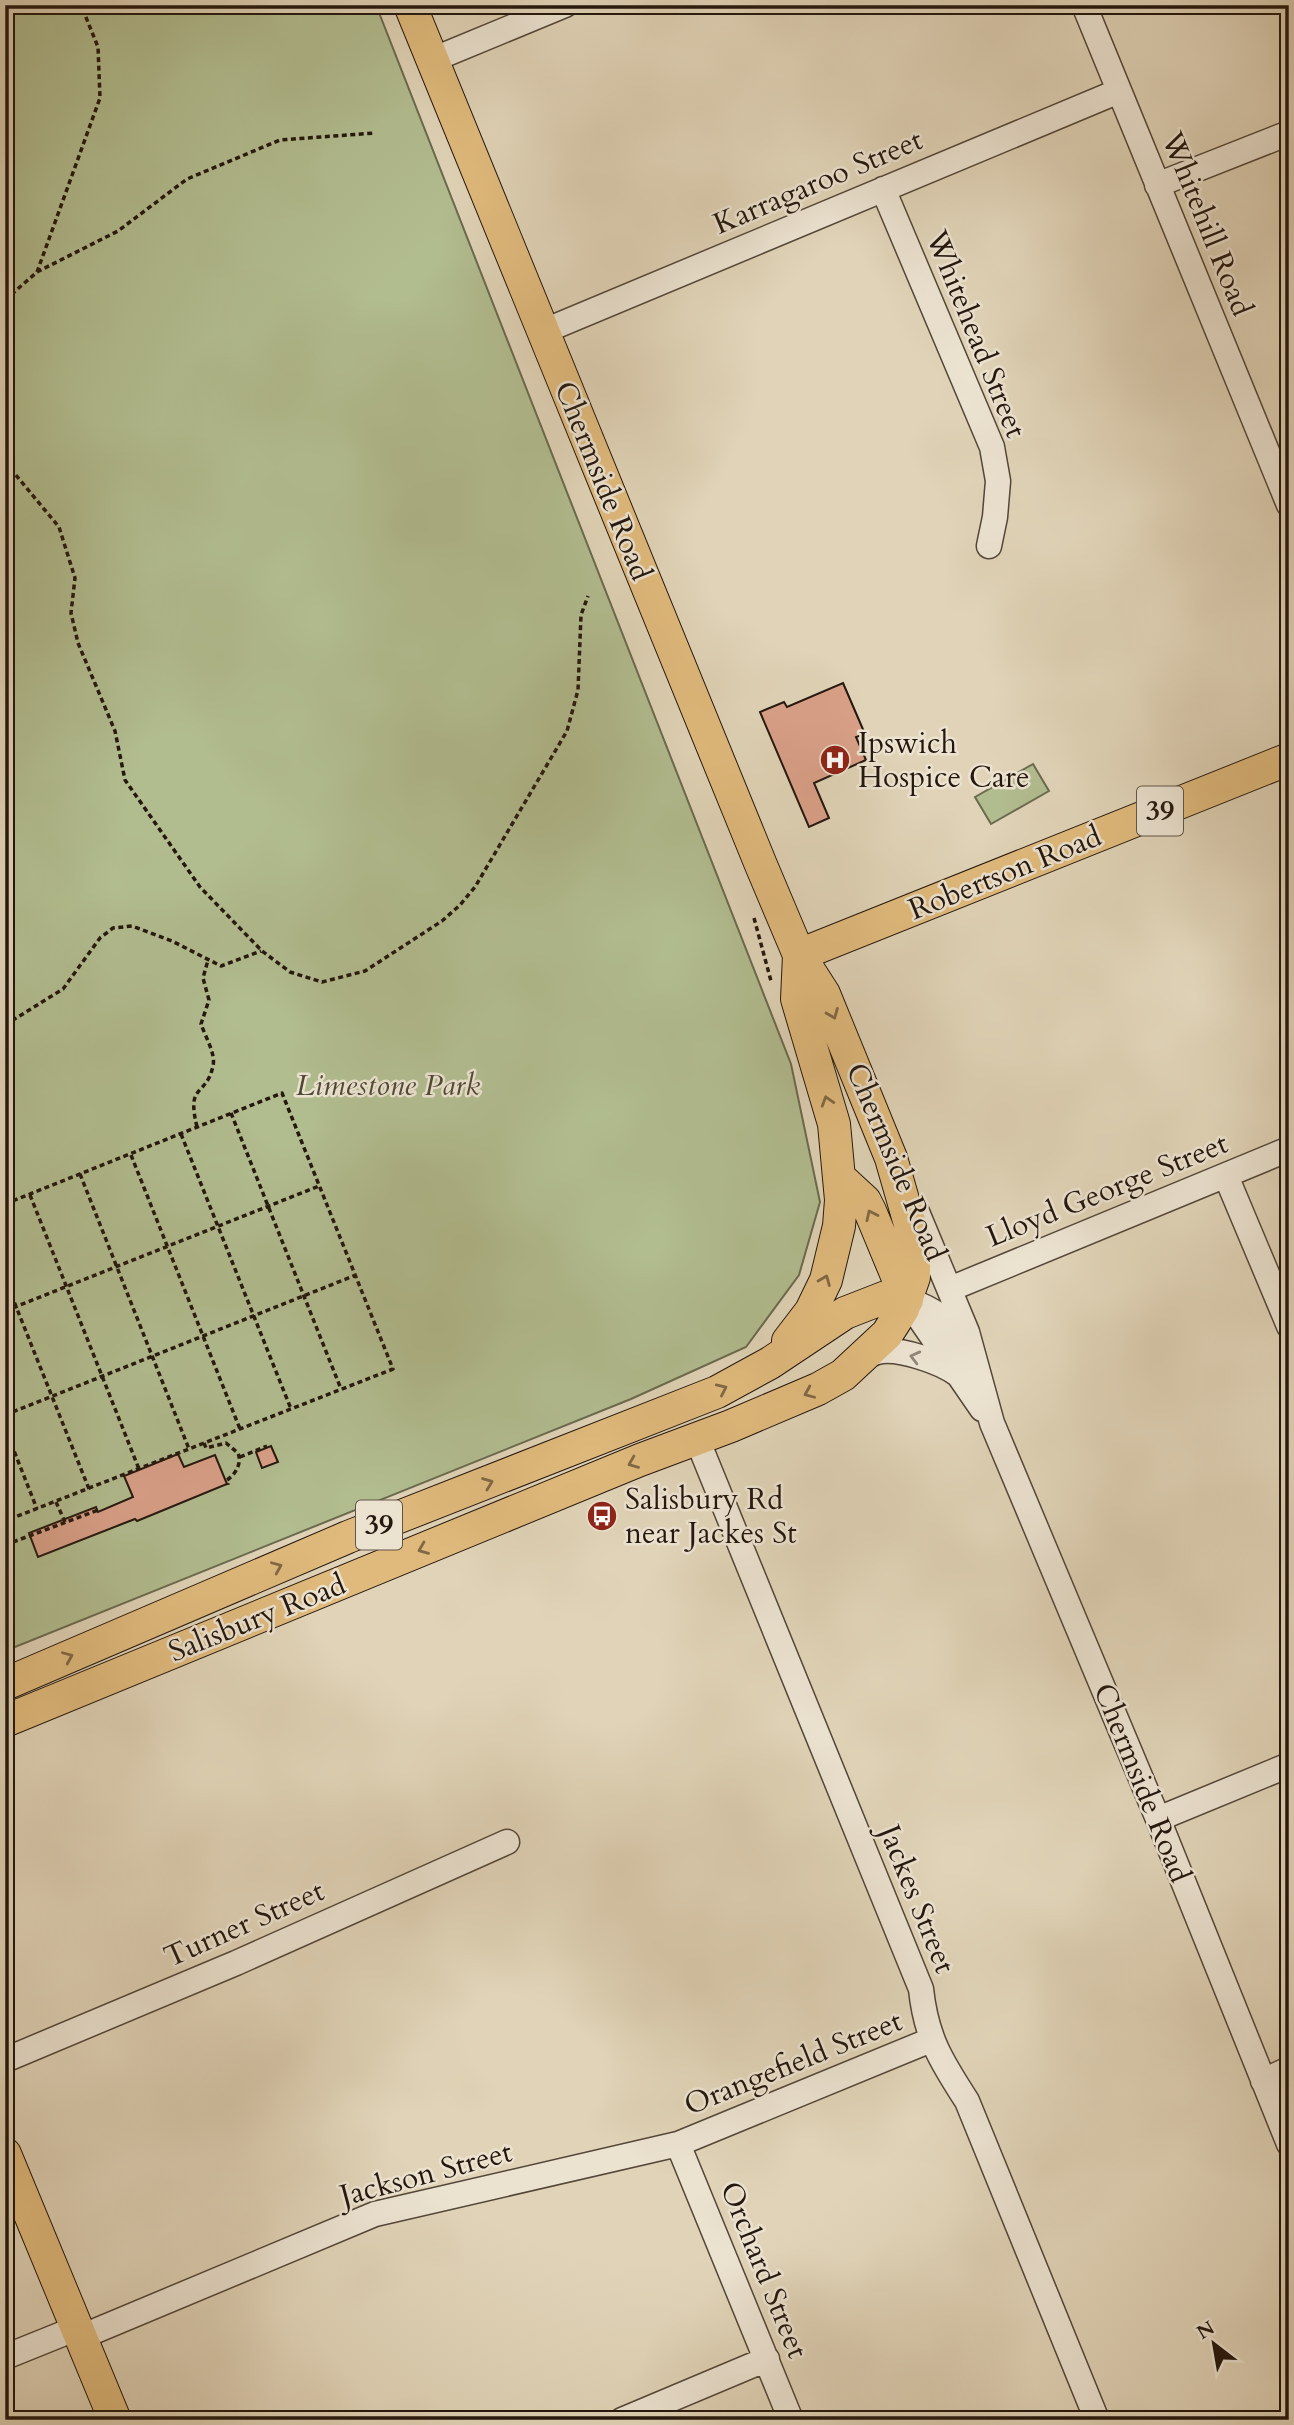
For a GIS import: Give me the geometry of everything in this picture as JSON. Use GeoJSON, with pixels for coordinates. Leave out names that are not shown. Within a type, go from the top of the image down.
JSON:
{"type":"FeatureCollection","features":[{"type":"Feature","properties":{"kind":"main road","name":"Chermside Road"},"geometry":{"type":"LineString","coordinates":[[410,5],[799,955],[824,994],[891,1158]]}},
{"type":"Feature","properties":{"kind":"main road","name":"Robertson Road"},"geometry":{"type":"LineString","coordinates":[[799,955],[1289,759]]}},
{"type":"Feature","properties":{"kind":"main road","name":"Chermside Road"},"geometry":{"type":"LineString","coordinates":[[799,955],[797,999],[834,1124],[839,1172],[870,1210],[907,1300]]}},
{"type":"Feature","properties":{"kind":"main road","name":"Salisbury Road"},"geometry":{"type":"LineString","coordinates":[[5,1721],[818,1389],[843,1375],[887,1334],[907,1300],[914,1277],[914,1238],[891,1158]]}},
{"type":"Feature","properties":{"kind":"main road","name":"Salisbury Road"},"geometry":{"type":"LineString","coordinates":[[755,1372],[786,1344],[800,1327],[826,1280],[839,1226],[839,1172]]}},
{"type":"Feature","properties":{"kind":"main road","name":"Salisbury Road"},"geometry":{"type":"LineString","coordinates":[[5,1684],[348,1537],[717,1392],[755,1372],[845,1313],[886,1297],[907,1300]]}},
{"type":"Feature","properties":{"kind":"main road"},"geometry":{"type":"LineString","coordinates":[[685,1405],[697,1438]]}},
{"type":"Feature","properties":{"kind":"main road"},"geometry":{"type":"LineString","coordinates":[[5,2154],[115,2420]]}},
{"type":"Feature","properties":{"kind":"street"},"geometry":{"type":"LineString","coordinates":[[432,60],[565,5]]}},
{"type":"Feature","properties":{"kind":"street","name":"Whitehill Road"},"geometry":{"type":"LineString","coordinates":[[1084,5],[1289,505]]}},
{"type":"Feature","properties":{"kind":"street","name":"Karragaroo Street"},"geometry":{"type":"LineString","coordinates":[[542,332],[1119,91]]}},
{"type":"Feature","properties":{"kind":"street"},"geometry":{"type":"LineString","coordinates":[[1157,185],[1289,133]]}},
{"type":"Feature","properties":{"kind":"street","name":"Whitehead Street"},"geometry":{"type":"LineString","coordinates":[[883,190],[992,447],[998,481],[989,546]]}},
{"type":"Feature","properties":{"kind":"street","name":"Lloyd George Street"},"geometry":{"type":"LineString","coordinates":[[950,1289],[1289,1150]]}},
{"type":"Feature","properties":{"kind":"street","name":"Chermside Road"},"geometry":{"type":"LineString","coordinates":[[891,1158],[925,1228],[967,1332],[970,1376]]}},
{"type":"Feature","properties":{"kind":"street"},"geometry":{"type":"LineString","coordinates":[[1226,1176],[1289,1326]]}},
{"type":"Feature","properties":{"kind":"street","name":"Chermside Road"},"geometry":{"type":"LineString","coordinates":[[907,1300],[970,1376],[992,1423],[1158,1819],[1289,2144]]}},
{"type":"Feature","properties":{"kind":"street"},"geometry":{"type":"LineString","coordinates":[[866,1356],[882,1351],[898,1352],[933,1361],[970,1376]]}},
{"type":"Feature","properties":{"kind":"street","name":"Jackes Street"},"geometry":{"type":"LineString","coordinates":[[697,1438],[922,1989],[924,2016],[931,2040],[967,2101],[1097,2420]]}},
{"type":"Feature","properties":{"kind":"street"},"geometry":{"type":"LineString","coordinates":[[1158,1819],[1289,1765]]}},
{"type":"Feature","properties":{"kind":"street","name":"Turner Street"},"geometry":{"type":"LineString","coordinates":[[5,2060],[236,1963],[507,1842]]}},
{"type":"Feature","properties":{"kind":"street","name":"Orangefield Street"},"geometry":{"type":"LineString","coordinates":[[678,2144],[931,2040]]}},
{"type":"Feature","properties":{"kind":"street"},"geometry":{"type":"LineString","coordinates":[[1263,2081],[1289,2069]]}},
{"type":"Feature","properties":{"kind":"street","name":"Jackson Street"},"geometry":{"type":"LineString","coordinates":[[5,2357],[79,2333],[375,2214],[678,2144]]}},
{"type":"Feature","properties":{"kind":"street","name":"Orchard Street"},"geometry":{"type":"LineString","coordinates":[[678,2144],[791,2420]]}},
{"type":"Feature","properties":{"kind":"street"},"geometry":{"type":"LineString","coordinates":[[622,2420],[767,2359]]}},
{"type":"Feature","properties":{"kind":"path"},"geometry":{"type":"LineString","coordinates":[[37,272],[100,98],[98,47],[81,5]]}},
{"type":"Feature","properties":{"kind":"path"},"geometry":{"type":"LineString","coordinates":[[5,300],[37,272],[118,231],[187,179],[280,140],[375,133]]}},
{"type":"Feature","properties":{"kind":"path"},"geometry":{"type":"LineString","coordinates":[[5,462],[59,527],[75,578],[71,613],[78,643],[115,731],[125,780],[200,887],[262,951],[290,972],[322,982],[365,971],[406,946],[460,905],[475,887],[567,731],[578,690],[581,615],[588,596]]}},
{"type":"Feature","properties":{"kind":"path"},"geometry":{"type":"LineString","coordinates":[[5,1025],[64,989],[100,938],[113,928],[132,926],[172,941],[221,966],[262,951]]}},
{"type":"Feature","properties":{"kind":"path"},"geometry":{"type":"LineString","coordinates":[[197,1127],[192,1105],[195,1092],[206,1080],[213,1066],[213,1057],[201,1024],[209,1000],[203,978],[208,960]]}},
{"type":"Feature","properties":{"kind":"path"},"geometry":{"type":"LineString","coordinates":[[5,1204],[282,1093],[393,1369],[5,1521]]}},
{"type":"Feature","properties":{"kind":"path"},"geometry":{"type":"LineString","coordinates":[[231,1114],[341,1389]]}},
{"type":"Feature","properties":{"kind":"path"},"geometry":{"type":"LineString","coordinates":[[181,1134],[291,1409]]}},
{"type":"Feature","properties":{"kind":"path"},"geometry":{"type":"LineString","coordinates":[[130,1154],[240,1429]]}},
{"type":"Feature","properties":{"kind":"path"},"geometry":{"type":"LineString","coordinates":[[80,1174],[190,1449]]}},
{"type":"Feature","properties":{"kind":"path"},"geometry":{"type":"LineString","coordinates":[[5,1311],[319,1186]]}},
{"type":"Feature","properties":{"kind":"path"},"geometry":{"type":"LineString","coordinates":[[30,1195],[139,1469]]}},
{"type":"Feature","properties":{"kind":"path"},"geometry":{"type":"LineString","coordinates":[[5,1415],[356,1275]]}},
{"type":"Feature","properties":{"kind":"path"},"geometry":{"type":"LineString","coordinates":[[5,1279],[89,1489]]}},
{"type":"Feature","properties":{"kind":"path"},"geometry":{"type":"LineString","coordinates":[[5,1428],[37,1509]]}},
{"type":"Feature","properties":{"kind":"path"},"geometry":{"type":"LineString","coordinates":[[204,1443],[206,1448],[226,1443],[236,1449],[240,1457],[236,1471],[227,1480],[229,1485]]}},
{"type":"Feature","properties":{"kind":"path"},"geometry":{"type":"LineString","coordinates":[[240,1457],[267,1446]]}},
{"type":"Feature","properties":{"kind":"path"},"geometry":{"type":"LineString","coordinates":[[57,1502],[65,1523]]}},
{"type":"Feature","properties":{"kind":"path"},"geometry":{"type":"LineString","coordinates":[[5,1545],[99,1510]]}},
{"type":"Feature","properties":{"kind":"green space","name":"Limestone Park"},"geometry":{"type":"Polygon","coordinates":[[[5,5],[376,5],[791,1064],[820,1202],[799,1275],[746,1347],[631,1399],[5,1651],[5,5]]]}},
{"type":"Feature","properties":{"kind":"green space"},"geometry":{"type":"Polygon","coordinates":[[[1033,764],[1049,791],[991,824],[975,797],[1033,764]]]}},
{"type":"Feature","properties":{"kind":"building"},"geometry":{"type":"Polygon","coordinates":[[[843,683],[865,734],[856,737],[866,760],[814,783],[829,818],[809,827],[760,712],[784,702],[787,707],[843,683]]]}},
{"type":"Feature","properties":{"kind":"building"},"geometry":{"type":"Polygon","coordinates":[[[271,1446],[278,1462],[262,1468],[256,1452],[271,1446]]]}},
{"type":"Feature","properties":{"kind":"building"},"geometry":{"type":"Polygon","coordinates":[[[178,1454],[184,1467],[215,1455],[227,1484],[38,1557],[29,1533],[96,1507],[98,1512],[133,1497],[124,1476],[178,1454]]]}},
{"type":"Feature","properties":{"kind":"place","name":"Ipswich Hospice Care"},"geometry":{"type":"Point","coordinates":[835,760]}},
{"type":"Feature","properties":{"kind":"place","name":"Salisbury Rd near Jackes St"},"geometry":{"type":"Point","coordinates":[602,1516]}}]}
